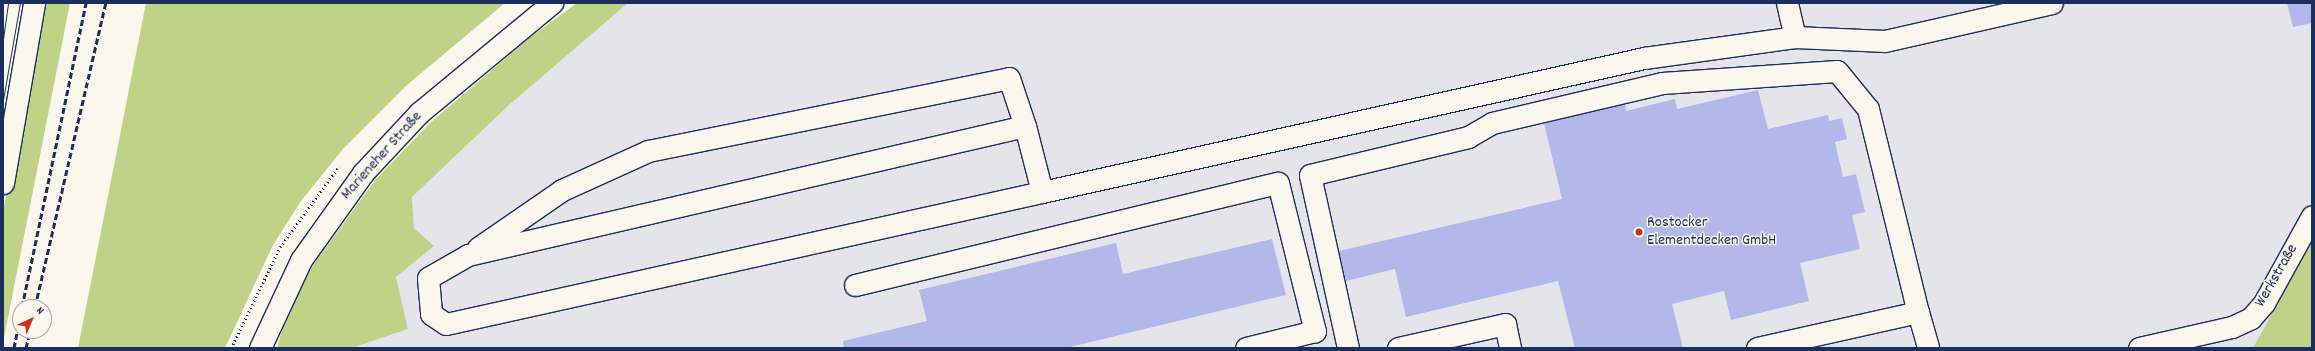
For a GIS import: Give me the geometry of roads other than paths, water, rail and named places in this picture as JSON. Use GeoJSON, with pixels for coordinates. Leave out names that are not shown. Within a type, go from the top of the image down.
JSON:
{"type":"FeatureCollection","features":[{"type":"Feature","properties":{"kind":"street"},"geometry":{"type":"LineString","coordinates":[[3,183],[34,3]]}},
{"type":"Feature","properties":{"kind":"street","name":"Marieneher Straße"},"geometry":{"type":"LineString","coordinates":[[260,348],[301,260],[363,173],[419,114],[552,3]]}},
{"type":"Feature","properties":{"kind":"street"},"geometry":{"type":"LineString","coordinates":[[1787,3],[1795,37]]}},
{"type":"Feature","properties":{"kind":"street"},"geometry":{"type":"LineString","coordinates":[[1042,192],[1025,126],[1009,78],[648,151],[562,190],[468,255],[428,278],[431,314],[446,324],[1042,192],[1644,58],[1795,37],[1885,41],[2052,3]]}},
{"type":"Feature","properties":{"kind":"street"},"geometry":{"type":"LineString","coordinates":[[1348,348],[1310,175],[1468,137],[1492,123],[1662,83],[1836,71],[1868,109],[1928,348]]}},
{"type":"Feature","properties":{"kind":"street"},"geometry":{"type":"LineString","coordinates":[[468,255],[1025,126]]}},
{"type":"Feature","properties":{"kind":"street"},"geometry":{"type":"LineString","coordinates":[[854,285],[1278,183],[1315,331],[1246,348]]}},
{"type":"Feature","properties":{"kind":"street","name":"Werkstraße"},"geometry":{"type":"LineString","coordinates":[[2139,348],[2232,327],[2252,318],[2264,303],[2312,216]]}},
{"type":"Feature","properties":{"kind":"street"},"geometry":{"type":"LineString","coordinates":[[1757,348],[1918,312]]}},
{"type":"Feature","properties":{"kind":"street"},"geometry":{"type":"LineString","coordinates":[[1398,348],[1504,324],[1510,348]]}},
{"type":"Feature","properties":{"kind":"tram line"},"geometry":{"type":"LineString","coordinates":[[3,39],[8,3]]}},
{"type":"Feature","properties":{"kind":"tram line"},"geometry":{"type":"LineString","coordinates":[[3,100],[20,3]]}},
{"type":"Feature","properties":{"kind":"railway"},"geometry":{"type":"LineString","coordinates":[[24,299],[86,3]]}},
{"type":"Feature","properties":{"kind":"railway"},"geometry":{"type":"LineString","coordinates":[[37,299],[106,3]]}},
{"type":"Feature","properties":{"kind":"railway"},"geometry":{"type":"LineString","coordinates":[[14,348],[16,339]]}},
{"type":"Feature","properties":{"kind":"railway"},"geometry":{"type":"LineString","coordinates":[[26,348],[28,339]]}},
{"type":"Feature","properties":{"kind":"place","name":"Rostocker Elementdecken GmbH"},"geometry":{"type":"Point","coordinates":[1639,232]}}]}
